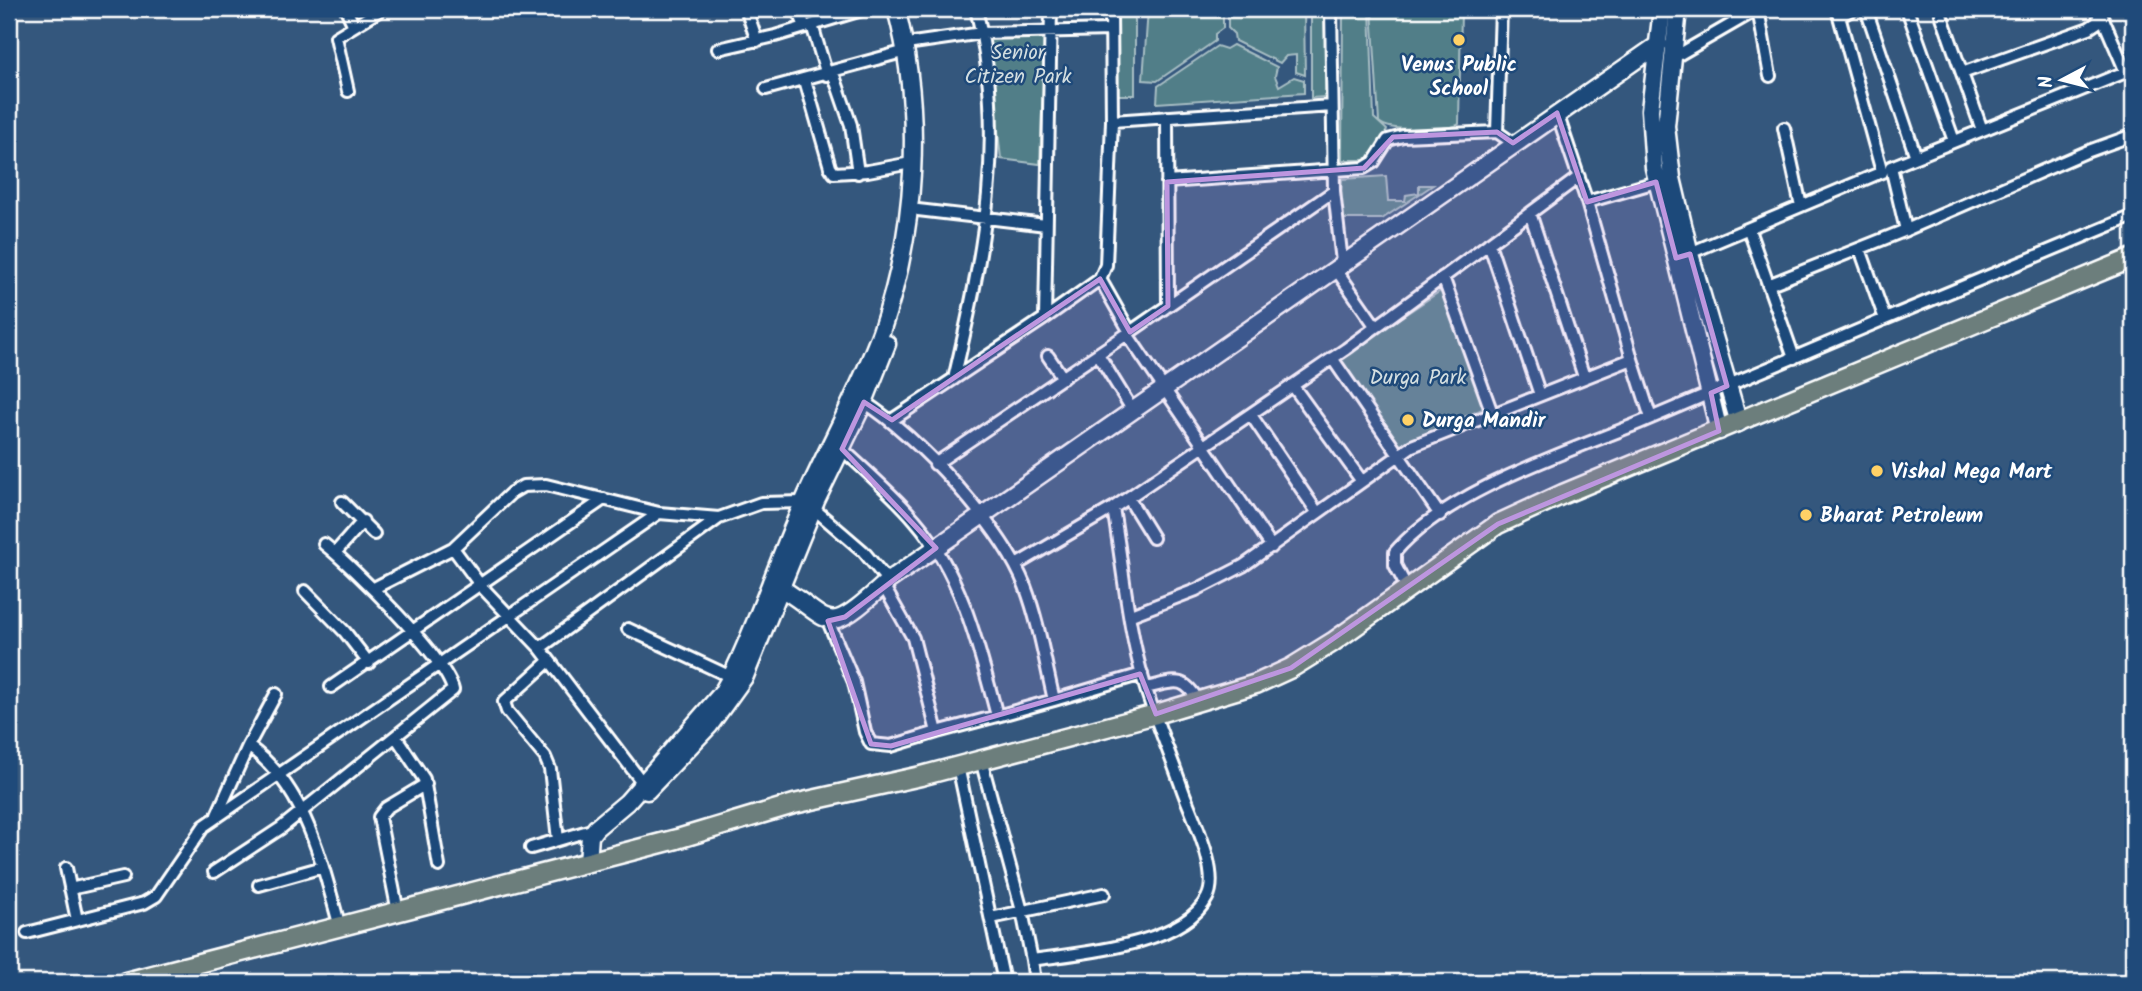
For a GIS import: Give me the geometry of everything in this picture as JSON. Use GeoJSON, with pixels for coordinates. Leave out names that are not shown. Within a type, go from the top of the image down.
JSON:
{"type":"FeatureCollection","features":[{"type":"Feature","properties":{"kind":"main road"},"geometry":{"type":"LineString","coordinates":[[126,982],[588,862],[794,804],[958,766],[1156,715],[1256,684],[1291,668],[1498,524],[1563,494],[2133,258]]}},
{"type":"Feature","properties":{"kind":"street"},"geometry":{"type":"LineString","coordinates":[[346,9],[353,24]]}},
{"type":"Feature","properties":{"kind":"street"},"geometry":{"type":"LineString","coordinates":[[348,91],[336,37],[353,24],[382,9]]}},
{"type":"Feature","properties":{"kind":"street"},"geometry":{"type":"LineString","coordinates":[[746,9],[757,41]]}},
{"type":"Feature","properties":{"kind":"street"},"geometry":{"type":"LineString","coordinates":[[798,9],[809,26],[851,125],[858,173]]}},
{"type":"Feature","properties":{"kind":"street"},"geometry":{"type":"LineString","coordinates":[[718,49],[809,26],[834,13],[865,9]]}},
{"type":"Feature","properties":{"kind":"street"},"geometry":{"type":"LineString","coordinates":[[626,802],[649,789],[675,764],[729,701],[745,676],[808,505],[880,334],[894,290],[908,207],[911,163],[909,47],[895,9]]}},
{"type":"Feature","properties":{"kind":"street"},"geometry":{"type":"LineString","coordinates":[[808,505],[842,449],[864,402],[900,302],[918,210],[920,119],[903,9]]}},
{"type":"Feature","properties":{"kind":"street"},"geometry":{"type":"LineString","coordinates":[[954,379],[988,218],[991,130],[982,33],[976,9]]}},
{"type":"Feature","properties":{"kind":"street"},"geometry":{"type":"LineString","coordinates":[[1045,318],[1051,9]]}},
{"type":"Feature","properties":{"kind":"street"},"geometry":{"type":"LineString","coordinates":[[892,420],[1100,279],[1106,265],[1112,121],[1111,9]]}},
{"type":"Feature","properties":{"kind":"street"},"geometry":{"type":"LineString","coordinates":[[1331,9],[1333,171],[1338,265],[1376,327]]}},
{"type":"Feature","properties":{"kind":"street"},"geometry":{"type":"LineString","coordinates":[[1497,132],[1501,9]]}},
{"type":"Feature","properties":{"kind":"street"},"geometry":{"type":"LineString","coordinates":[[1662,9],[1650,110],[1657,182],[1739,423]]}},
{"type":"Feature","properties":{"kind":"street"},"geometry":{"type":"LineString","coordinates":[[1678,9],[1665,126],[1683,256],[1719,431]]}},
{"type":"Feature","properties":{"kind":"street"},"geometry":{"type":"LineString","coordinates":[[1673,58],[1758,9],[1770,76]]}},
{"type":"Feature","properties":{"kind":"street"},"geometry":{"type":"LineString","coordinates":[[1853,9],[1838,13],[1906,230]]}},
{"type":"Feature","properties":{"kind":"street"},"geometry":{"type":"LineString","coordinates":[[1866,9],[1916,157]]}},
{"type":"Feature","properties":{"kind":"street"},"geometry":{"type":"LineString","coordinates":[[1907,9],[1954,141]]}},
{"type":"Feature","properties":{"kind":"street"},"geometry":{"type":"LineString","coordinates":[[1944,10],[1982,130]]}},
{"type":"Feature","properties":{"kind":"street"},"geometry":{"type":"LineString","coordinates":[[1683,256],[1749,230],[1886,169],[2130,71],[2100,11]]}},
{"type":"Feature","properties":{"kind":"street"},"geometry":{"type":"LineString","coordinates":[[1962,73],[2089,28],[2098,22],[2100,11]]}},
{"type":"Feature","properties":{"kind":"street"},"geometry":{"type":"LineString","coordinates":[[766,89],[830,74],[909,47],[982,33],[1111,30]]}},
{"type":"Feature","properties":{"kind":"street"},"geometry":{"type":"LineString","coordinates":[[777,585],[817,616],[828,621],[845,617],[885,583],[1513,143],[1677,32]]}},
{"type":"Feature","properties":{"kind":"street"},"geometry":{"type":"LineString","coordinates":[[804,80],[830,167],[839,175],[911,163]]}},
{"type":"Feature","properties":{"kind":"street"},"geometry":{"type":"LineString","coordinates":[[1112,121],[1332,106]]}},
{"type":"Feature","properties":{"kind":"street"},"geometry":{"type":"LineString","coordinates":[[1558,113],[1651,418]]}},
{"type":"Feature","properties":{"kind":"street"},"geometry":{"type":"LineString","coordinates":[[1167,117],[1168,306]]}},
{"type":"Feature","properties":{"kind":"street"},"geometry":{"type":"LineString","coordinates":[[1784,128],[1801,206]]}},
{"type":"Feature","properties":{"kind":"street"},"geometry":{"type":"LineString","coordinates":[[1167,182],[1333,171],[1369,166],[1382,146],[1393,137],[1497,132],[1513,143]]}},
{"type":"Feature","properties":{"kind":"street"},"geometry":{"type":"LineString","coordinates":[[1768,285],[1906,230],[2086,152],[2133,135]]}},
{"type":"Feature","properties":{"kind":"street"},"geometry":{"type":"LineString","coordinates":[[1016,565],[1113,509],[1204,448],[1376,327],[1579,177]]}},
{"type":"Feature","properties":{"kind":"street"},"geometry":{"type":"LineString","coordinates":[[1587,202],[1657,182]]}},
{"type":"Feature","properties":{"kind":"street"},"geometry":{"type":"LineString","coordinates":[[935,464],[1334,191]]}},
{"type":"Feature","properties":{"kind":"street"},"geometry":{"type":"LineString","coordinates":[[918,210],[1046,225]]}},
{"type":"Feature","properties":{"kind":"street"},"geometry":{"type":"LineString","coordinates":[[1530,213],[1584,377]]}},
{"type":"Feature","properties":{"kind":"street"},"geometry":{"type":"LineString","coordinates":[[1408,588],[1395,565],[1395,552],[1440,515],[1501,481],[2133,216]]}},
{"type":"Feature","properties":{"kind":"street"},"geometry":{"type":"LineString","coordinates":[[1749,230],[1794,358]]}},
{"type":"Feature","properties":{"kind":"street"},"geometry":{"type":"LineString","coordinates":[[1489,243],[1539,395]]}},
{"type":"Feature","properties":{"kind":"street"},"geometry":{"type":"LineString","coordinates":[[1860,249],[1885,319]]}},
{"type":"Feature","properties":{"kind":"street"},"geometry":{"type":"LineString","coordinates":[[1443,278],[1492,413]]}},
{"type":"Feature","properties":{"kind":"street"},"geometry":{"type":"LineString","coordinates":[[1100,279],[1164,390],[1272,547]]}},
{"type":"Feature","properties":{"kind":"street"},"geometry":{"type":"LineString","coordinates":[[1098,354],[1133,411]]}},
{"type":"Feature","properties":{"kind":"street"},"geometry":{"type":"LineString","coordinates":[[1048,356],[1063,378]]}},
{"type":"Feature","properties":{"kind":"street"},"geometry":{"type":"LineString","coordinates":[[1332,358],[1396,455],[1440,515]]}},
{"type":"Feature","properties":{"kind":"street"},"geometry":{"type":"LineString","coordinates":[[1131,615],[1220,580],[1272,547],[1396,455],[1425,439],[1632,359]]}},
{"type":"Feature","properties":{"kind":"street"},"geometry":{"type":"LineString","coordinates":[[1293,386],[1361,480]]}},
{"type":"Feature","properties":{"kind":"street"},"geometry":{"type":"LineString","coordinates":[[864,402],[892,420],[935,464],[982,516],[1016,565],[1031,605],[1054,700]]}},
{"type":"Feature","properties":{"kind":"street"},"geometry":{"type":"LineString","coordinates":[[1251,415],[1317,512]]}},
{"type":"Feature","properties":{"kind":"street"},"geometry":{"type":"LineString","coordinates":[[842,449],[916,521],[936,548],[971,624],[997,716]]}},
{"type":"Feature","properties":{"kind":"street"},"geometry":{"type":"LineString","coordinates":[[374,588],[453,548],[511,493],[523,486],[546,485],[659,513],[719,518]]}},
{"type":"Feature","properties":{"kind":"street"},"geometry":{"type":"LineString","coordinates":[[331,687],[412,634],[604,499]]}},
{"type":"Feature","properties":{"kind":"street"},"geometry":{"type":"LineString","coordinates":[[1129,499],[1153,538]]}},
{"type":"Feature","properties":{"kind":"street"},"geometry":{"type":"LineString","coordinates":[[342,502],[374,534]]}},
{"type":"Feature","properties":{"kind":"street"},"geometry":{"type":"LineString","coordinates":[[540,648],[719,518],[761,503],[808,505],[863,551],[885,583],[913,638],[937,732]]}},
{"type":"Feature","properties":{"kind":"street"},"geometry":{"type":"LineString","coordinates":[[1032,960],[1116,948],[1147,939],[1182,921],[1207,899],[1211,880],[1206,854],[1142,674],[1113,509]]}},
{"type":"Feature","properties":{"kind":"street"},"geometry":{"type":"LineString","coordinates":[[27,933],[144,903],[156,896],[193,839],[216,818],[512,617],[659,513]]}},
{"type":"Feature","properties":{"kind":"street"},"geometry":{"type":"LineString","coordinates":[[335,553],[363,521]]}},
{"type":"Feature","properties":{"kind":"street"},"geometry":{"type":"LineString","coordinates":[[214,872],[302,811],[452,693],[453,686],[439,665],[374,588],[324,544]]}},
{"type":"Feature","properties":{"kind":"street"},"geometry":{"type":"LineString","coordinates":[[453,548],[481,586],[540,648],[642,782]]}},
{"type":"Feature","properties":{"kind":"street"},"geometry":{"type":"LineString","coordinates":[[588,862],[590,836],[596,828],[626,802],[722,693],[777,585]]}},
{"type":"Feature","properties":{"kind":"street"},"geometry":{"type":"LineString","coordinates":[[305,591],[345,632],[369,663]]}},
{"type":"Feature","properties":{"kind":"street"},"geometry":{"type":"LineString","coordinates":[[828,621],[854,682],[865,732],[871,744],[891,746],[1142,674]]}},
{"type":"Feature","properties":{"kind":"street"},"geometry":{"type":"LineString","coordinates":[[628,629],[731,677]]}},
{"type":"Feature","properties":{"kind":"street"},"geometry":{"type":"LineString","coordinates":[[550,661],[508,697],[505,706],[545,757],[550,769],[558,840]]}},
{"type":"Feature","properties":{"kind":"street"},"geometry":{"type":"LineString","coordinates":[[1146,688],[1179,681],[1190,685],[1199,702]]}},
{"type":"Feature","properties":{"kind":"street"},"geometry":{"type":"LineString","coordinates":[[216,818],[248,746],[276,694]]}},
{"type":"Feature","properties":{"kind":"street"},"geometry":{"type":"LineString","coordinates":[[396,737],[418,765],[426,784],[439,866]]}},
{"type":"Feature","properties":{"kind":"street"},"geometry":{"type":"LineString","coordinates":[[248,746],[277,775],[302,811],[314,836],[340,927]]}},
{"type":"Feature","properties":{"kind":"street"},"geometry":{"type":"LineString","coordinates":[[981,760],[1022,911],[1035,982]]}},
{"type":"Feature","properties":{"kind":"street"},"geometry":{"type":"LineString","coordinates":[[958,766],[1004,982]]}},
{"type":"Feature","properties":{"kind":"street"},"geometry":{"type":"LineString","coordinates":[[398,912],[379,817],[386,808],[426,784]]}},
{"type":"Feature","properties":{"kind":"street"},"geometry":{"type":"LineString","coordinates":[[531,848],[596,828]]}},
{"type":"Feature","properties":{"kind":"street"},"geometry":{"type":"LineString","coordinates":[[259,885],[323,867]]}},
{"type":"Feature","properties":{"kind":"street"},"geometry":{"type":"LineString","coordinates":[[66,868],[77,920]]}},
{"type":"Feature","properties":{"kind":"street"},"geometry":{"type":"LineString","coordinates":[[70,889],[123,877]]}},
{"type":"Feature","properties":{"kind":"street"},"geometry":{"type":"LineString","coordinates":[[991,918],[1104,894]]}},
{"type":"Feature","properties":{"kind":"highlighted area"},"geometry":{"type":"Polygon","coordinates":[[[1557,113],[1587,202],[1656,182],[1676,258],[1690,254],[1727,386],[1711,393],[1719,431],[1498,524],[1291,668],[1156,714],[1140,674],[891,746],[871,744],[828,621],[845,617],[936,548],[842,449],[864,402],[892,420],[1100,279],[1130,332],[1168,306],[1167,182],[1364,168],[1393,137],[1497,132],[1513,143],[1557,113]]]}},
{"type":"Feature","properties":{"kind":"green space"},"geometry":{"type":"Polygon","coordinates":[[[1118,9],[1135,9],[1135,95],[1118,95],[1118,9]]]}},
{"type":"Feature","properties":{"kind":"green space"},"geometry":{"type":"Polygon","coordinates":[[[1148,9],[1223,9],[1223,28],[1215,34],[1215,41],[1157,81],[1143,80],[1148,9]]]}},
{"type":"Feature","properties":{"kind":"green space"},"geometry":{"type":"Polygon","coordinates":[[[1228,9],[1304,9],[1305,75],[1296,72],[1296,55],[1286,56],[1280,63],[1235,41],[1234,34],[1228,28],[1228,9]]]}},
{"type":"Feature","properties":{"kind":"green space"},"geometry":{"type":"Polygon","coordinates":[[[1311,9],[1325,9],[1326,97],[1311,98],[1311,9]]]}},
{"type":"Feature","properties":{"kind":"green space"},"geometry":{"type":"Polygon","coordinates":[[[1343,9],[1370,9],[1374,118],[1387,130],[1376,153],[1369,160],[1342,160],[1343,9]]]}},
{"type":"Feature","properties":{"kind":"green space"},"geometry":{"type":"Polygon","coordinates":[[[1372,9],[1461,9],[1459,124],[1418,129],[1394,128],[1379,122],[1372,9]]]}},
{"type":"Feature","properties":{"kind":"green space","name":"Senior Citizen Park"},"geometry":{"type":"Polygon","coordinates":[[[1045,34],[1040,164],[1001,159],[988,37],[1045,34]]]}},
{"type":"Feature","properties":{"kind":"green space"},"geometry":{"type":"Polygon","coordinates":[[[1233,45],[1277,67],[1275,76],[1279,86],[1294,77],[1304,80],[1304,93],[1157,103],[1158,86],[1217,46],[1226,49],[1233,45]]]}},
{"type":"Feature","properties":{"kind":"green space"},"geometry":{"type":"Polygon","coordinates":[[[1386,176],[1388,201],[1405,201],[1406,195],[1419,193],[1419,185],[1433,185],[1382,219],[1340,219],[1342,179],[1386,176]]]}},
{"type":"Feature","properties":{"kind":"green space","name":"Durga Park"},"geometry":{"type":"Polygon","coordinates":[[[1445,288],[1487,407],[1398,447],[1340,358],[1445,288]]]}},
{"type":"Feature","properties":{"kind":"place","name":"Venus Public School"},"geometry":{"type":"Point","coordinates":[1459,40]}},
{"type":"Feature","properties":{"kind":"place","name":"Durga Mandir"},"geometry":{"type":"Point","coordinates":[1408,420]}},
{"type":"Feature","properties":{"kind":"place","name":"Vishal Mega Mart"},"geometry":{"type":"Point","coordinates":[1877,471]}},
{"type":"Feature","properties":{"kind":"place","name":"Bharat Petroleum"},"geometry":{"type":"Point","coordinates":[1806,515]}}]}
